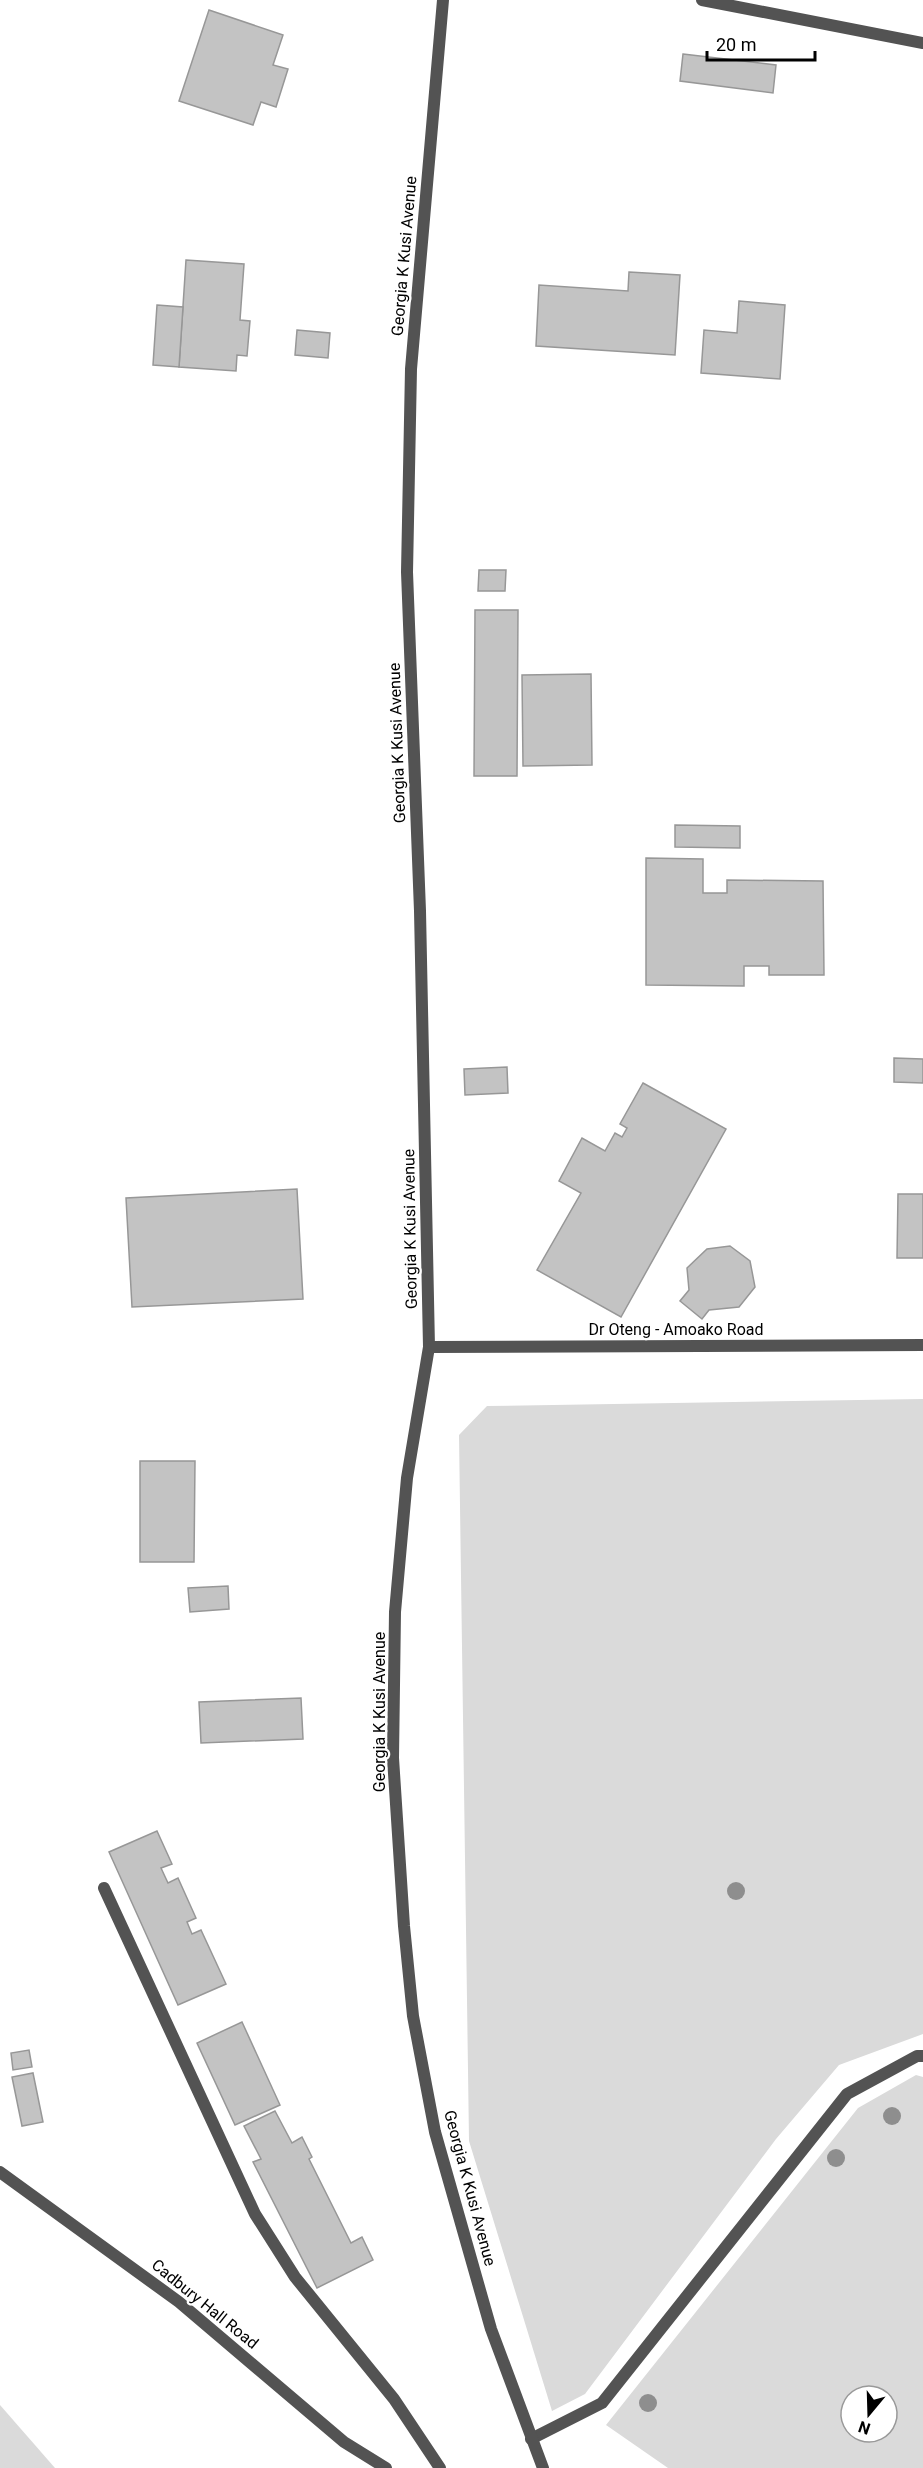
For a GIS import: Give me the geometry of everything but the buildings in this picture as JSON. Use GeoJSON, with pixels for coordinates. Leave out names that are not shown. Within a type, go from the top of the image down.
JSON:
{"type":"FeatureCollection","features":[{"type":"Feature","properties":{"kind":"street","name":"Georgia K Kusi Avenue"},"geometry":{"type":"LineString","coordinates":[[442,0],[411,369],[407,572],[420,911],[429,1347],[407,1478],[395,1612],[393,1758],[404,1926],[413,2016],[435,2132],[491,2329],[543,2468]]}},
{"type":"Feature","properties":{"kind":"street"},"geometry":{"type":"LineString","coordinates":[[702,0],[923,43]]}},
{"type":"Feature","properties":{"kind":"street","name":"Dr Oteng - Amoako Road"},"geometry":{"type":"LineString","coordinates":[[429,1347],[923,1345]]}},
{"type":"Feature","properties":{"kind":"street"},"geometry":{"type":"LineString","coordinates":[[104,1888],[255,2214],[295,2277],[394,2399],[440,2468]]}},
{"type":"Feature","properties":{"kind":"street"},"geometry":{"type":"LineString","coordinates":[[531,2439],[602,2403],[846,2094],[917,2056],[923,2056]]}},
{"type":"Feature","properties":{"kind":"street","name":"Cadbury Hall Road"},"geometry":{"type":"LineString","coordinates":[[0,2172],[179,2302],[344,2442],[386,2468]]}},
{"type":"Feature","properties":{"kind":"shaded area"},"geometry":{"type":"Polygon","coordinates":[[[923,1399],[923,2034],[839,2065],[776,2139],[585,2394],[552,2411],[469,2141],[459,1435],[487,1406],[923,1399]]]}},
{"type":"Feature","properties":{"kind":"shaded area"},"geometry":{"type":"Polygon","coordinates":[[[916,2075],[923,2077],[923,2468],[668,2468],[606,2425],[858,2108],[916,2075]]]}},
{"type":"Feature","properties":{"kind":"shaded area"},"geometry":{"type":"Polygon","coordinates":[[[0,2405],[55,2468],[0,2468],[0,2405]]]}}]}
